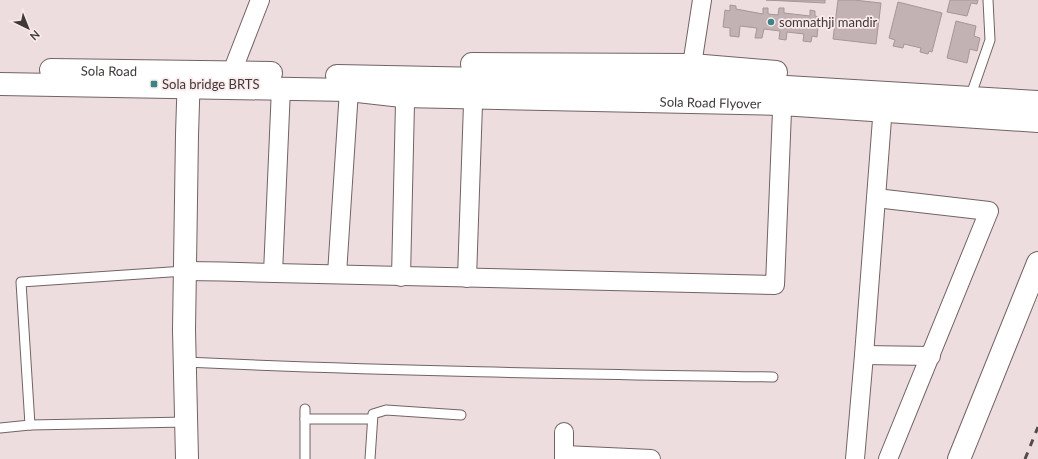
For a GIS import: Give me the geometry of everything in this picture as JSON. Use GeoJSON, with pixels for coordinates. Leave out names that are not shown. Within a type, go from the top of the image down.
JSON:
{"type":"FeatureCollection","features":[{"type":"Feature","properties":{"kind":"main road"},"geometry":{"type":"LineString","coordinates":[[1038,94],[692,65],[410,64],[397,90],[473,104],[782,111],[1038,130]]}},
{"type":"Feature","properties":{"kind":"main road","name":"Sola Road"},"geometry":{"type":"LineString","coordinates":[[0,69],[189,79],[281,88],[397,90]]}},
{"type":"Feature","properties":{"kind":"main road","name":"Sola Road"},"geometry":{"type":"LineString","coordinates":[[0,84],[189,79],[232,72],[397,90]]}},
{"type":"Feature","properties":{"kind":"main road"},"geometry":{"type":"LineString","coordinates":[[187,459],[185,271],[189,79]]}},
{"type":"Feature","properties":{"kind":"main road","name":"Sola Road Flyover"},"geometry":{"type":"LineString","coordinates":[[397,90],[738,84],[1038,102]]}},
{"type":"Feature","properties":{"kind":"main road","name":"Sola Road Flyover"},"geometry":{"type":"LineString","coordinates":[[397,90],[782,104],[1038,121]]}},
{"type":"Feature","properties":{"kind":"main road"},"geometry":{"type":"LineString","coordinates":[[959,459],[1038,263]]}},
{"type":"Feature","properties":{"kind":"street"},"geometry":{"type":"LineString","coordinates":[[232,72],[260,0]]}},
{"type":"Feature","properties":{"kind":"street"},"geometry":{"type":"LineString","coordinates":[[692,65],[702,0]]}},
{"type":"Feature","properties":{"kind":"street"},"geometry":{"type":"LineString","coordinates":[[273,273],[281,88]]}},
{"type":"Feature","properties":{"kind":"street"},"geometry":{"type":"LineString","coordinates":[[337,274],[349,90]]}},
{"type":"Feature","properties":{"kind":"street"},"geometry":{"type":"LineString","coordinates":[[397,90],[402,277]]}},
{"type":"Feature","properties":{"kind":"street"},"geometry":{"type":"LineString","coordinates":[[467,278],[473,104]]}},
{"type":"Feature","properties":{"kind":"street"},"geometry":{"type":"LineString","coordinates":[[185,271],[776,286],[782,111]]}},
{"type":"Feature","properties":{"kind":"street"},"geometry":{"type":"LineString","coordinates":[[855,459],[882,118]]}},
{"type":"Feature","properties":{"kind":"street"},"geometry":{"type":"LineString","coordinates":[[876,198],[989,211],[888,459]]}},
{"type":"Feature","properties":{"kind":"street"},"geometry":{"type":"LineString","coordinates":[[864,356],[931,356]]}},
{"type":"Feature","properties":{"kind":"street"},"geometry":{"type":"LineString","coordinates":[[564,432],[564,457],[651,459]]}},
{"type":"Feature","properties":{"kind":"lane"},"geometry":{"type":"LineString","coordinates":[[973,89],[990,40],[988,0]]}},
{"type":"Feature","properties":{"kind":"lane"},"geometry":{"type":"LineString","coordinates":[[30,425],[21,282],[185,271]]}},
{"type":"Feature","properties":{"kind":"lane"},"geometry":{"type":"LineString","coordinates":[[185,362],[564,374],[773,377]]}},
{"type":"Feature","properties":{"kind":"lane"},"geometry":{"type":"LineString","coordinates":[[305,409],[305,459]]}},
{"type":"Feature","properties":{"kind":"lane"},"geometry":{"type":"LineString","coordinates":[[370,459],[373,414],[386,410],[461,415]]}},
{"type":"Feature","properties":{"kind":"lane"},"geometry":{"type":"LineString","coordinates":[[305,419],[372,419]]}},
{"type":"Feature","properties":{"kind":"lane"},"geometry":{"type":"LineString","coordinates":[[0,428],[30,425],[186,422]]}},
{"type":"Feature","properties":{"kind":"building"},"geometry":{"type":"Polygon","coordinates":[[[766,0],[825,0],[825,3],[766,0]]]}},
{"type":"Feature","properties":{"kind":"building"},"geometry":{"type":"Polygon","coordinates":[[[838,0],[881,3],[876,44],[833,39],[838,0]]]}},
{"type":"Feature","properties":{"kind":"building"},"geometry":{"type":"Polygon","coordinates":[[[950,0],[978,0],[977,4],[971,3],[967,16],[947,12],[950,0]]]}},
{"type":"Feature","properties":{"kind":"building"},"geometry":{"type":"Polygon","coordinates":[[[898,2],[942,13],[932,52],[929,51],[928,54],[920,52],[921,48],[904,44],[903,48],[893,46],[895,40],[889,38],[898,2]]]}},
{"type":"Feature","properties":{"kind":"building","name":"somnathji mandir"},"geometry":{"type":"Polygon","coordinates":[[[730,5],[736,6],[736,9],[763,14],[763,8],[768,8],[768,14],[778,15],[779,8],[784,8],[784,13],[810,16],[810,10],[815,11],[815,16],[819,17],[817,37],[812,36],[811,42],[803,41],[804,34],[787,32],[786,40],[779,39],[780,31],[764,29],[762,38],[755,38],[757,28],[740,26],[739,37],[730,36],[730,28],[723,27],[725,10],[730,11],[730,5]]]}},
{"type":"Feature","properties":{"kind":"building"},"geometry":{"type":"Polygon","coordinates":[[[956,21],[976,26],[974,36],[980,38],[977,51],[970,49],[967,63],[947,58],[956,21]]]}},
{"type":"Feature","properties":{"kind":"railway"},"geometry":{"type":"LineString","coordinates":[[1025,459],[1038,427]]}},
{"type":"Feature","properties":{"kind":"place","name":"somnathji mandir"},"geometry":{"type":"Point","coordinates":[771,22]}},
{"type":"Feature","properties":{"kind":"place","name":"Sola bridge BRTS"},"geometry":{"type":"Point","coordinates":[154,84]}}]}
